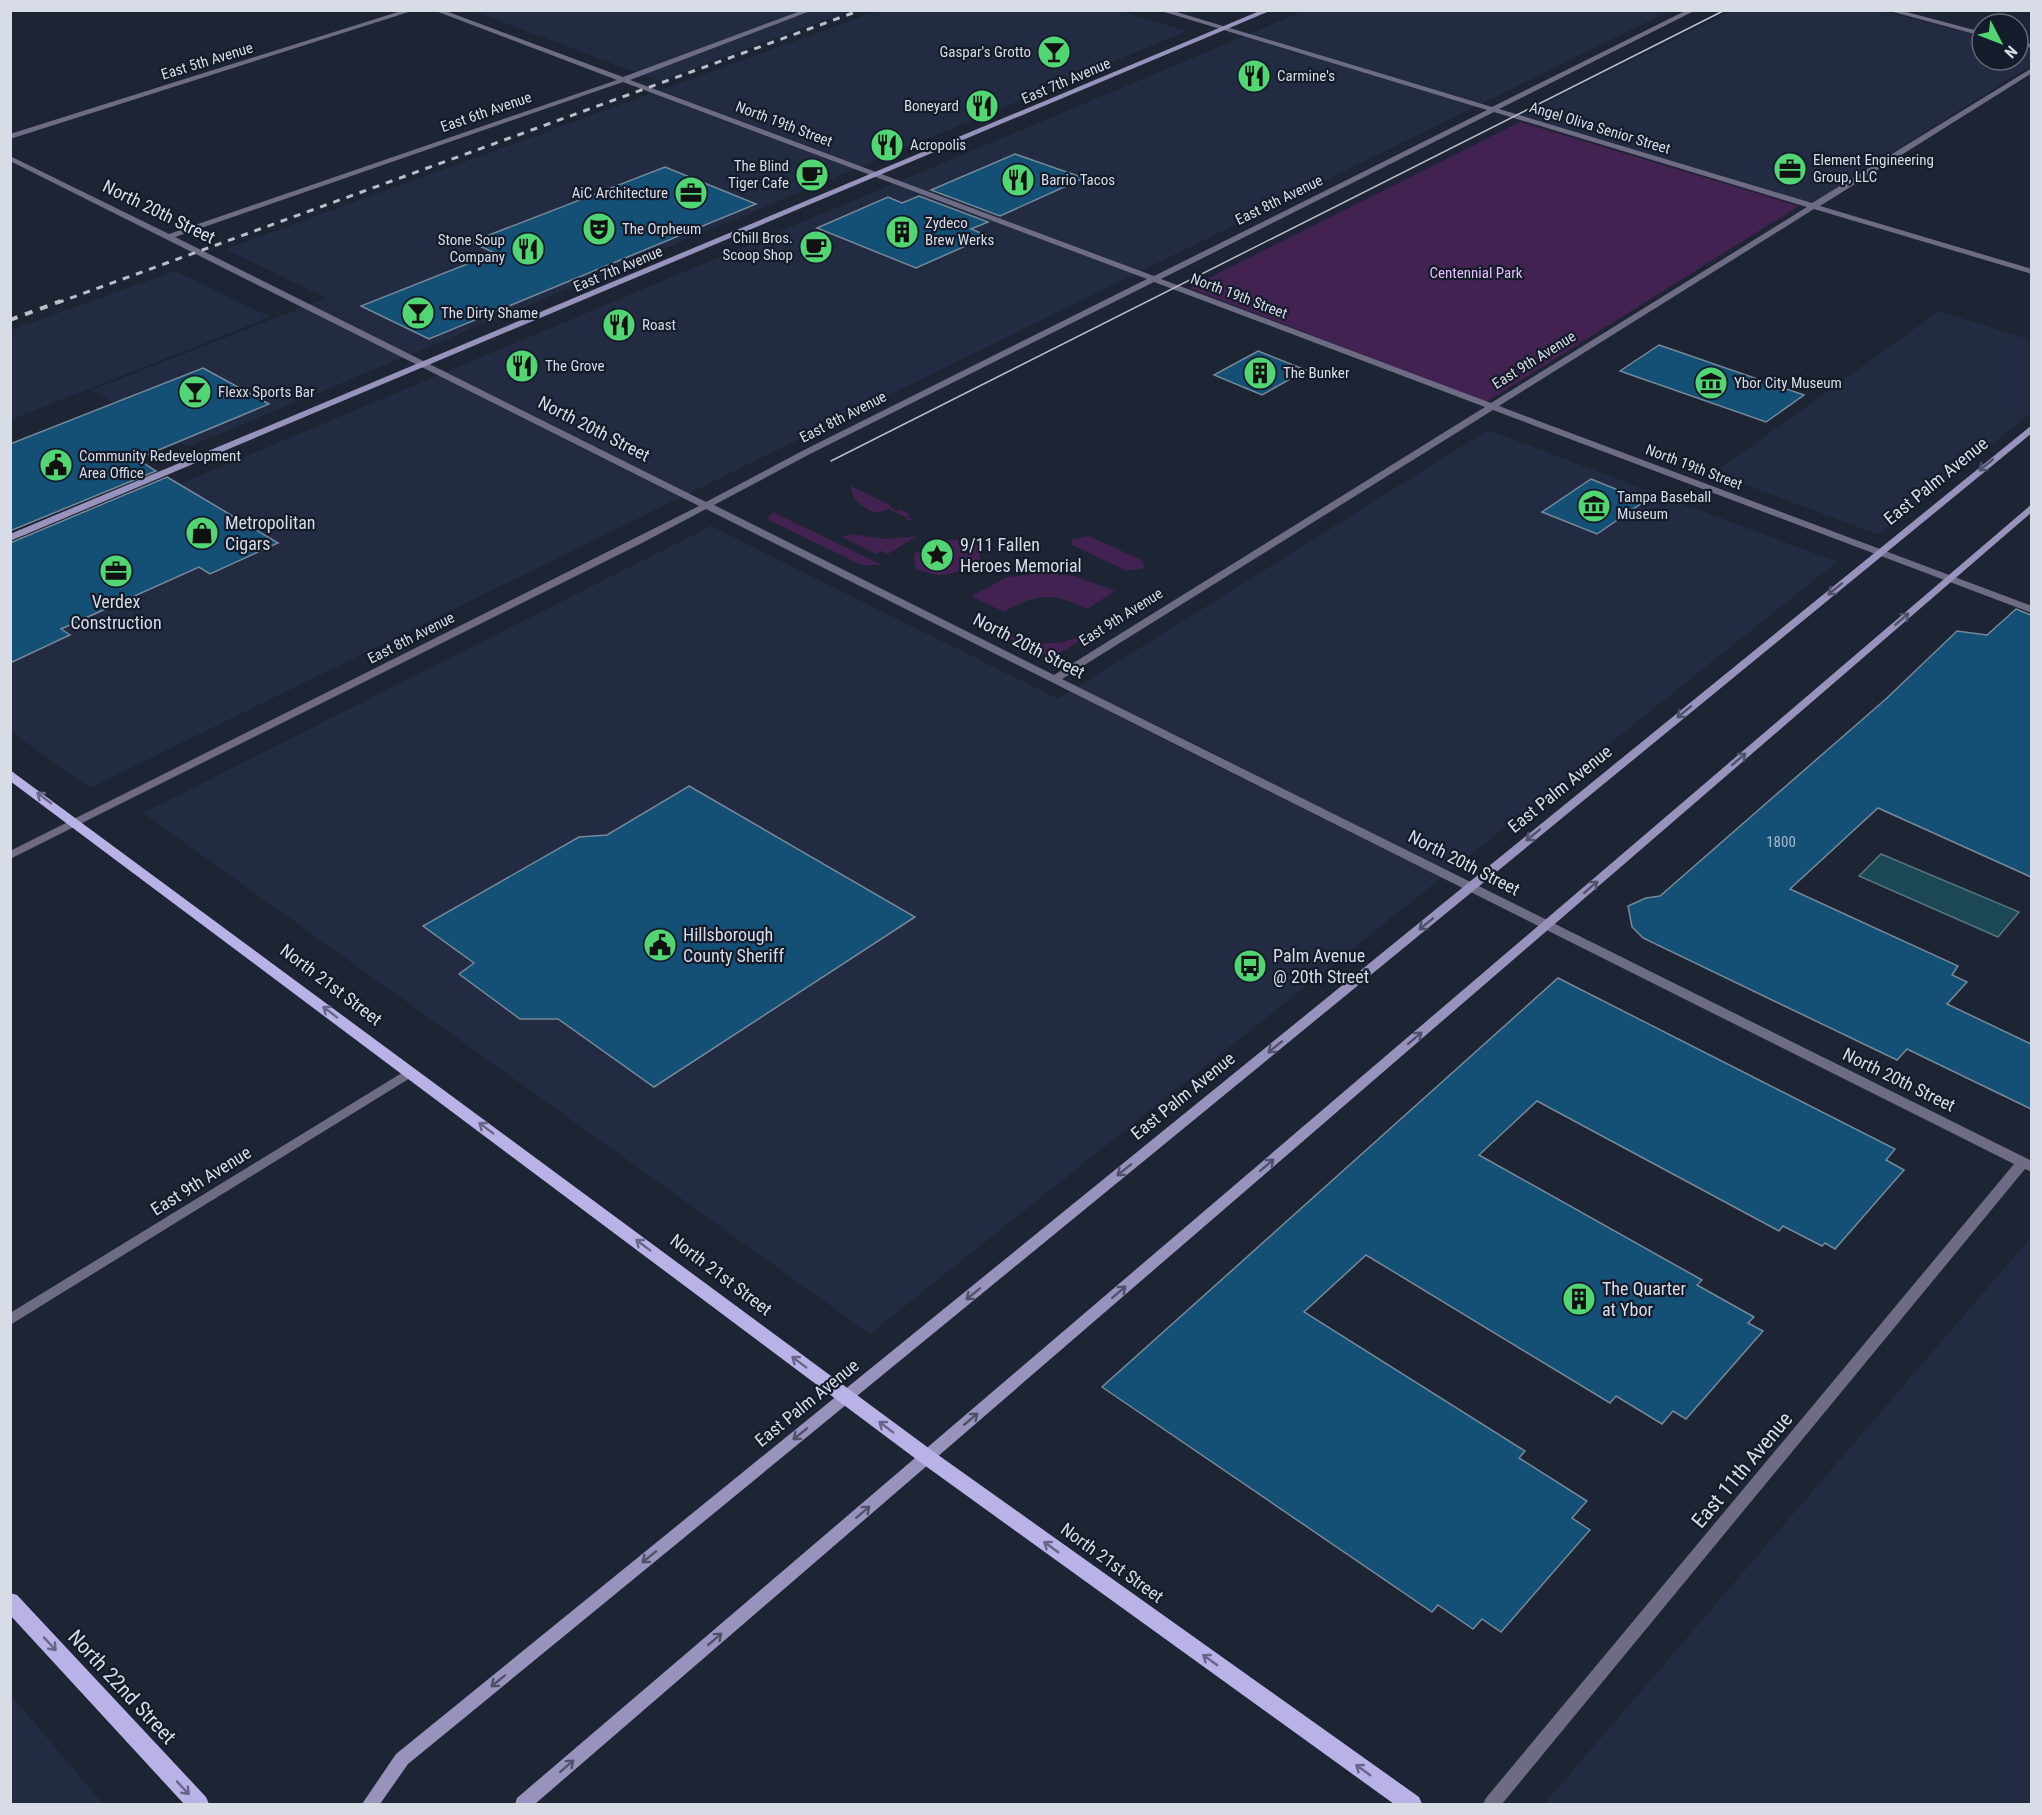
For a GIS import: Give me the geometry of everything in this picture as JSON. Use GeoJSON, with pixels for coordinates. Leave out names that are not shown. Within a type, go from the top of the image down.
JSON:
{"type":"FeatureCollection","features":[{"type":"Feature","properties":{"kind":"main road","name":"North 21st Street"},"geometry":{"type":"LineString","coordinates":[[10,774],[845,1397],[1411,1804]]}},
{"type":"Feature","properties":{"kind":"main road","name":"North 22nd Street"},"geometry":{"type":"LineString","coordinates":[[10,1601],[198,1804]]}},
{"type":"Feature","properties":{"kind":"street","name":"East 5th Avenue"},"geometry":{"type":"LineString","coordinates":[[10,137],[412,10]]}},
{"type":"Feature","properties":{"kind":"street","name":"North 19th Street"},"geometry":{"type":"LineString","coordinates":[[436,10],[2031,610]]}},
{"type":"Feature","properties":{"kind":"street","name":"East 6th Avenue"},"geometry":{"type":"LineString","coordinates":[[168,237],[622,80],[810,10]]}},
{"type":"Feature","properties":{"kind":"street","name":"Angel Oliva Senior Street"},"geometry":{"type":"LineString","coordinates":[[1161,10],[2031,272]]}},
{"type":"Feature","properties":{"kind":"street","name":"East 7th Avenue"},"geometry":{"type":"LineString","coordinates":[[10,538],[1269,10]]}},
{"type":"Feature","properties":{"kind":"street","name":"East 8th Avenue"},"geometry":{"type":"LineString","coordinates":[[10,856],[707,506],[807,452],[1693,10]]}},
{"type":"Feature","properties":{"kind":"street"},"geometry":{"type":"LineString","coordinates":[[1889,10],[1970,31]]}},
{"type":"Feature","properties":{"kind":"street","name":"East 9th Avenue"},"geometry":{"type":"LineString","coordinates":[[1054,679],[2031,69]]}},
{"type":"Feature","properties":{"kind":"street","name":"North 20th Street"},"geometry":{"type":"LineString","coordinates":[[10,158],[2027,1164]]}},
{"type":"Feature","properties":{"kind":"street","name":"East Palm Avenue"},"geometry":{"type":"LineString","coordinates":[[370,1804],[402,1760],[2031,428]]}},
{"type":"Feature","properties":{"kind":"street"},"geometry":{"type":"LineString","coordinates":[[523,1804],[2031,507]]}},
{"type":"Feature","properties":{"kind":"street","name":"East 9th Avenue"},"geometry":{"type":"LineString","coordinates":[[10,1320],[410,1072]]}},
{"type":"Feature","properties":{"kind":"street","name":"East 11th Avenue"},"geometry":{"type":"LineString","coordinates":[[1492,1804],[2027,1164]]}},
{"type":"Feature","properties":{"kind":"shaded area"},"geometry":{"type":"Polygon","coordinates":[[[473,11],[849,11],[659,81],[473,11]]]}},
{"type":"Feature","properties":{"kind":"shaded area"},"geometry":{"type":"Polygon","coordinates":[[[877,11],[1119,11],[1187,31],[188,447],[92,390],[326,298],[225,249],[877,11]]]}},
{"type":"Feature","properties":{"kind":"shaded area"},"geometry":{"type":"Polygon","coordinates":[[[1304,11],[1670,11],[90,788],[11,732],[11,555],[1304,11]]]}},
{"type":"Feature","properties":{"kind":"shaded area"},"geometry":{"type":"Polygon","coordinates":[[[1731,11],[1881,11],[1970,33],[1970,72],[2020,72],[1809,205],[1518,117],[1731,11]]]}},
{"type":"Feature","properties":{"kind":"shaded area"},"geometry":{"type":"Polygon","coordinates":[[[175,271],[270,317],[11,420],[11,330],[175,271]]]}},
{"type":"Feature","properties":{"kind":"shaded area"},"geometry":{"type":"Polygon","coordinates":[[[1939,311],[2031,340],[2031,413],[1879,535],[1714,473],[1939,311]]]}},
{"type":"Feature","properties":{"kind":"shaded area"},"geometry":{"type":"Polygon","coordinates":[[[1488,430],[1837,562],[870,1334],[143,813],[711,526],[1058,699],[1488,430]]]}},
{"type":"Feature","properties":{"kind":"shaded area"},"geometry":{"type":"Polygon","coordinates":[[[1881,854],[2019,912],[1998,937],[1859,876],[1881,854]]]}},
{"type":"Feature","properties":{"kind":"shaded area"},"geometry":{"type":"Polygon","coordinates":[[[2031,1237],[2031,1804],[1544,1804],[2031,1237]]]}},
{"type":"Feature","properties":{"kind":"shaded area"},"geometry":{"type":"Polygon","coordinates":[[[11,1695],[103,1804],[11,1804],[11,1695]]]}},
{"type":"Feature","properties":{"kind":"green space","name":"Centennial Park"},"geometry":{"type":"Polygon","coordinates":[[[1520,122],[1799,206],[1486,402],[1189,288],[1520,122]]]}},
{"type":"Feature","properties":{"kind":"green space"},"geometry":{"type":"Polygon","coordinates":[[[851,486],[892,506],[890,507],[897,511],[900,509],[910,514],[907,516],[916,521],[906,520],[907,518],[889,509],[874,513],[855,499],[851,486]]]}},
{"type":"Feature","properties":{"kind":"green space"},"geometry":{"type":"Polygon","coordinates":[[[773,512],[882,565],[861,565],[767,519],[773,512]]]}},
{"type":"Feature","properties":{"kind":"green space"},"geometry":{"type":"Polygon","coordinates":[[[850,534],[886,539],[917,536],[888,554],[881,551],[876,554],[842,537],[850,534]]]}},
{"type":"Feature","properties":{"kind":"green space"},"geometry":{"type":"Polygon","coordinates":[[[1089,536],[1143,561],[1144,568],[1127,571],[1072,545],[1072,539],[1089,536]]]}},
{"type":"Feature","properties":{"kind":"green space"},"geometry":{"type":"Polygon","coordinates":[[[940,540],[964,540],[980,547],[980,560],[964,569],[942,575],[915,568],[914,554],[940,540]]]}},
{"type":"Feature","properties":{"kind":"green space"},"geometry":{"type":"Polygon","coordinates":[[[1042,573],[1075,576],[1115,591],[1087,609],[1054,597],[1045,597],[1026,601],[1004,612],[971,596],[1008,577],[1042,573]]]}},
{"type":"Feature","properties":{"kind":"green space"},"geometry":{"type":"Polygon","coordinates":[[[1082,635],[1087,637],[1051,658],[1008,638],[1012,636],[1029,642],[1056,643],[1082,635]]]}},
{"type":"Feature","properties":{"kind":"building","name":"Barrio Tacos"},"geometry":{"type":"Polygon","coordinates":[[[1015,154],[1084,178],[1000,216],[931,190],[1015,154]]]}},
{"type":"Feature","properties":{"kind":"building"},"geometry":{"type":"Polygon","coordinates":[[[665,167],[756,204],[429,339],[361,306],[495,253],[471,242],[665,167]]]}},
{"type":"Feature","properties":{"kind":"building","name":"Zydeco Brew Werks"},"geometry":{"type":"Polygon","coordinates":[[[919,196],[988,222],[971,229],[988,236],[916,268],[817,228],[888,197],[902,203],[919,196]]]}},
{"type":"Feature","properties":{"kind":"building","name":"Ybor City Museum"},"geometry":{"type":"Polygon","coordinates":[[[1659,345],[1804,395],[1766,422],[1620,371],[1659,345]]]}},
{"type":"Feature","properties":{"kind":"building","name":"The Bunker"},"geometry":{"type":"Polygon","coordinates":[[[1258,351],[1306,370],[1262,395],[1214,375],[1258,351]]]}},
{"type":"Feature","properties":{"kind":"building"},"geometry":{"type":"Polygon","coordinates":[[[203,368],[269,404],[137,459],[156,471],[10,531],[10,444],[203,368]]]}},
{"type":"Feature","properties":{"kind":"building"},"geometry":{"type":"Polygon","coordinates":[[[167,477],[278,543],[210,574],[199,567],[61,629],[70,635],[10,663],[10,543],[167,477]]]}},
{"type":"Feature","properties":{"kind":"building","name":"Tampa Baseball Museum"},"geometry":{"type":"Polygon","coordinates":[[[1591,479],[1645,501],[1597,534],[1542,512],[1591,479]]]}},
{"type":"Feature","properties":{"kind":"building"},"geometry":{"type":"Polygon","coordinates":[[[2016,609],[2031,615],[2031,877],[1878,808],[1790,889],[1958,966],[1952,975],[1967,982],[1947,1004],[2031,1044],[2031,1109],[1907,1049],[1897,1060],[1643,938],[1632,927],[1628,906],[1646,898],[1660,896],[1887,698],[1957,631],[1987,635],[2016,609]]]}},
{"type":"Feature","properties":{"kind":"building","name":"Hillsborough County Sheriff"},"geometry":{"type":"Polygon","coordinates":[[[689,786],[915,917],[654,1087],[558,1019],[520,1019],[459,974],[474,963],[423,926],[579,837],[607,835],[689,786]]]}},
{"type":"Feature","properties":{"kind":"building","name":"The Quarter at Ybor"},"geometry":{"type":"Polygon","coordinates":[[[1558,978],[1895,1149],[1886,1160],[1904,1170],[1835,1249],[1825,1243],[1822,1246],[1783,1226],[1779,1231],[1537,1101],[1479,1155],[1702,1280],[1697,1285],[1754,1317],[1748,1323],[1763,1331],[1686,1419],[1673,1411],[1662,1424],[1616,1396],[1610,1403],[1366,1255],[1304,1312],[1525,1451],[1519,1458],[1587,1501],[1572,1518],[1590,1530],[1501,1632],[1482,1619],[1473,1629],[1438,1605],[1432,1612],[1102,1387],[1558,978]]]}},
{"type":"Feature","properties":{"kind":"tram line"},"geometry":{"type":"LineString","coordinates":[[831,461],[1725,10]]}},
{"type":"Feature","properties":{"kind":"railway"},"geometry":{"type":"LineString","coordinates":[[57,303],[861,10]]}},
{"type":"Feature","properties":{"kind":"railway"},"geometry":{"type":"LineString","coordinates":[[10,320],[61,301]]}},
{"type":"Feature","properties":{"kind":"place","name":"Gaspar's Grotto"},"geometry":{"type":"Point","coordinates":[1054,52]}},
{"type":"Feature","properties":{"kind":"place","name":"Carmine's"},"geometry":{"type":"Point","coordinates":[1254,76]}},
{"type":"Feature","properties":{"kind":"place","name":"Boneyard"},"geometry":{"type":"Point","coordinates":[982,106]}},
{"type":"Feature","properties":{"kind":"place","name":"Acropolis"},"geometry":{"type":"Point","coordinates":[887,145]}},
{"type":"Feature","properties":{"kind":"place","name":"Element Engineering Group, LLC"},"geometry":{"type":"Point","coordinates":[1790,169]}},
{"type":"Feature","properties":{"kind":"place","name":"The Blind Tiger Cafe"},"geometry":{"type":"Point","coordinates":[812,175]}},
{"type":"Feature","properties":{"kind":"place","name":"Barrio Tacos"},"geometry":{"type":"Point","coordinates":[1018,180]}},
{"type":"Feature","properties":{"kind":"place","name":"AiC Architecture"},"geometry":{"type":"Point","coordinates":[691,193]}},
{"type":"Feature","properties":{"kind":"place","name":"The Orpheum"},"geometry":{"type":"Point","coordinates":[599,229]}},
{"type":"Feature","properties":{"kind":"place","name":"Zydeco Brew Werks"},"geometry":{"type":"Point","coordinates":[902,232]}},
{"type":"Feature","properties":{"kind":"place","name":"Chill Bros. Scoop Shop"},"geometry":{"type":"Point","coordinates":[816,247]}},
{"type":"Feature","properties":{"kind":"place","name":"Stone Soup Company"},"geometry":{"type":"Point","coordinates":[528,249]}},
{"type":"Feature","properties":{"kind":"place","name":"The Dirty Shame"},"geometry":{"type":"Point","coordinates":[418,313]}},
{"type":"Feature","properties":{"kind":"place","name":"Roast"},"geometry":{"type":"Point","coordinates":[619,325]}},
{"type":"Feature","properties":{"kind":"place","name":"The Grove"},"geometry":{"type":"Point","coordinates":[522,366]}},
{"type":"Feature","properties":{"kind":"place","name":"The Bunker"},"geometry":{"type":"Point","coordinates":[1260,373]}},
{"type":"Feature","properties":{"kind":"place","name":"Ybor City Museum"},"geometry":{"type":"Point","coordinates":[1711,383]}},
{"type":"Feature","properties":{"kind":"place","name":"Flexx Sports Bar"},"geometry":{"type":"Point","coordinates":[195,392]}},
{"type":"Feature","properties":{"kind":"place","name":"Community Redevelopment Area Office"},"geometry":{"type":"Point","coordinates":[56,465]}},
{"type":"Feature","properties":{"kind":"place","name":"Tampa Baseball Museum"},"geometry":{"type":"Point","coordinates":[1594,506]}},
{"type":"Feature","properties":{"kind":"place","name":"Metropolitan Cigars"},"geometry":{"type":"Point","coordinates":[202,533]}},
{"type":"Feature","properties":{"kind":"place","name":"9/11 Fallen Heroes Memorial"},"geometry":{"type":"Point","coordinates":[937,555]}},
{"type":"Feature","properties":{"kind":"place","name":"Verdex Construction"},"geometry":{"type":"Point","coordinates":[116,571]}},
{"type":"Feature","properties":{"kind":"place","name":"Hillsborough County Sheriff"},"geometry":{"type":"Point","coordinates":[660,945]}},
{"type":"Feature","properties":{"kind":"place","name":"Palm Avenue @ 20th Street"},"geometry":{"type":"Point","coordinates":[1250,966]}},
{"type":"Feature","properties":{"kind":"place","name":"The Quarter at Ybor"},"geometry":{"type":"Point","coordinates":[1579,1299]}}]}
